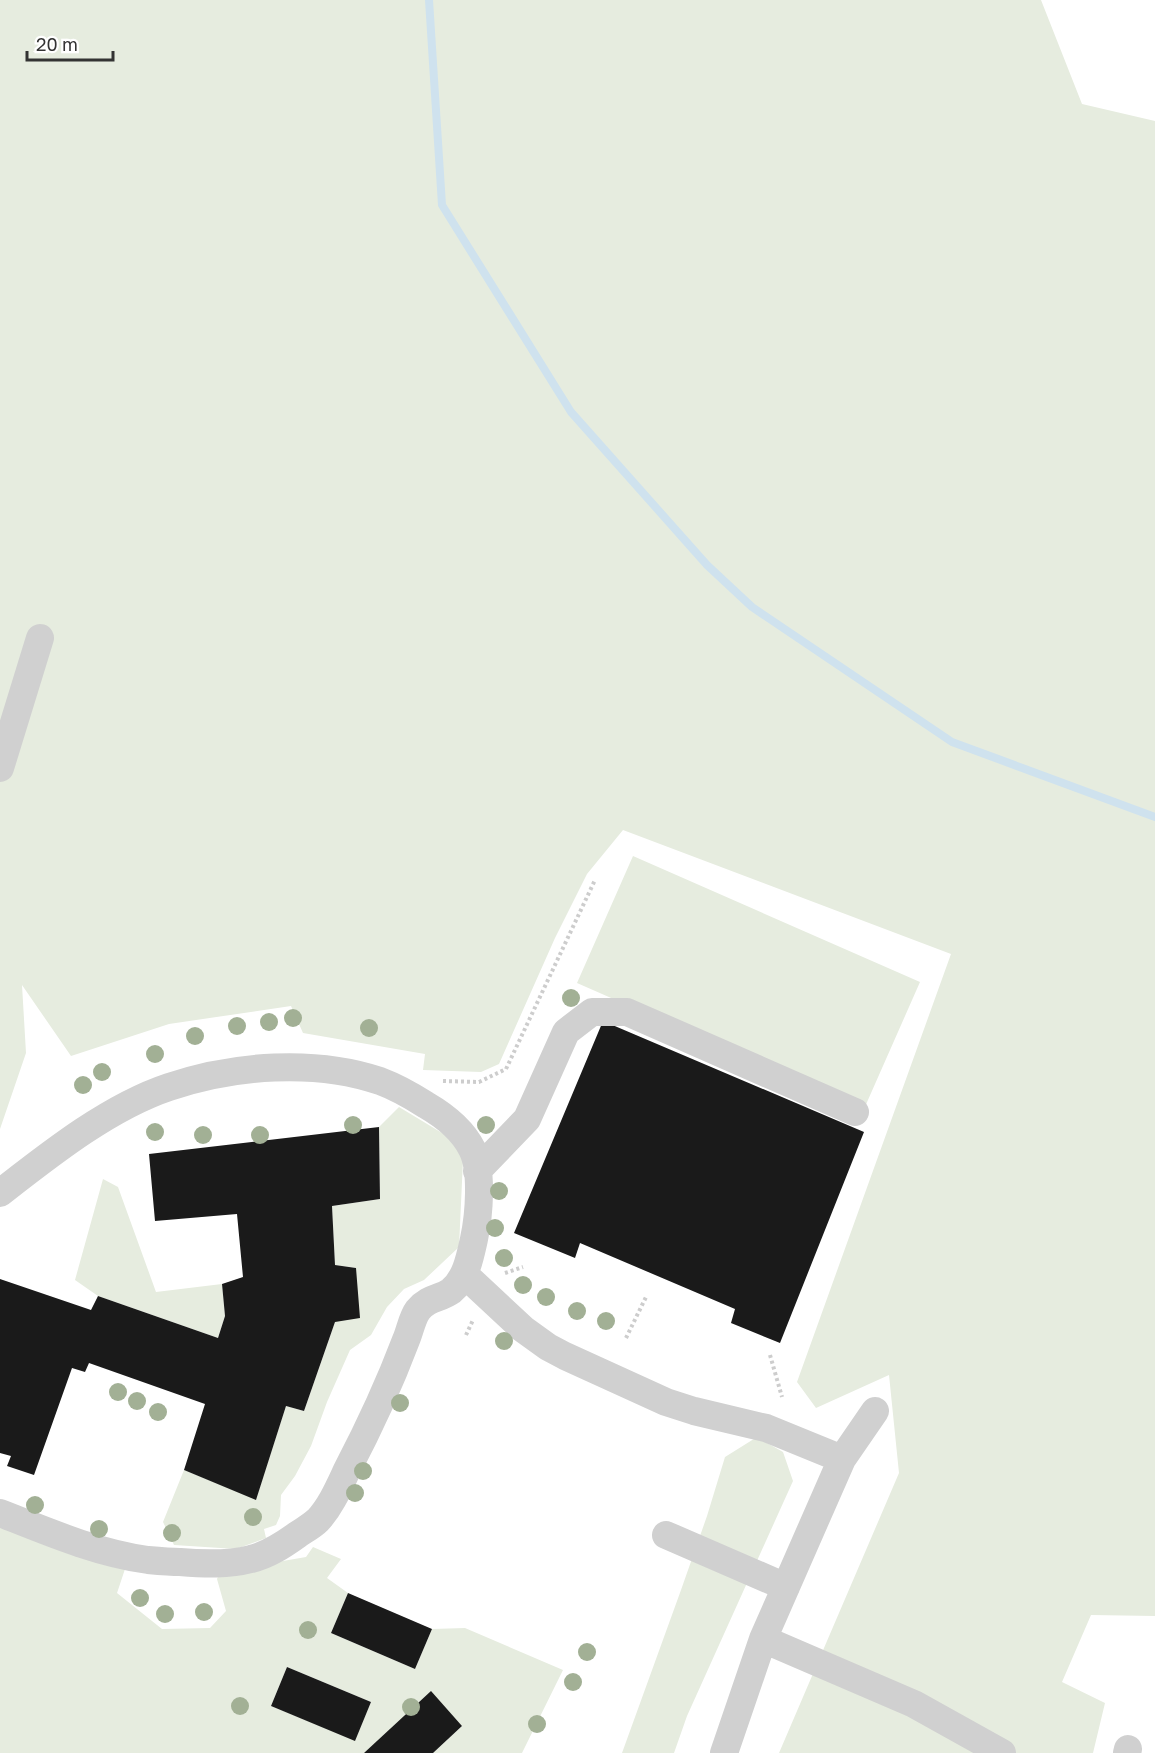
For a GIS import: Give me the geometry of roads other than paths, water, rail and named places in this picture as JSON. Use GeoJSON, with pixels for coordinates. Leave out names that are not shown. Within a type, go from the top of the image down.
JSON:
{"type":"FeatureCollection","features":[{"type":"Feature","properties":{"kind":"street"},"geometry":{"type":"LineString","coordinates":[[0,768],[40,638]]}},
{"type":"Feature","properties":{"kind":"street"},"geometry":{"type":"LineString","coordinates":[[477,1171],[527,1119],[566,1032],[592,1012],[627,1012],[855,1112]]}},
{"type":"Feature","properties":{"kind":"street"},"geometry":{"type":"LineString","coordinates":[[0,1193],[44,1158],[113,1113],[167,1088],[200,1078],[269,1068],[304,1068],[343,1072],[380,1081],[410,1094],[441,1113],[457,1127],[473,1150],[478,1196],[475,1236],[464,1274],[450,1292],[431,1299],[416,1312],[400,1356],[367,1432],[329,1504],[317,1521],[277,1549],[253,1559],[226,1564],[148,1560],[74,1542],[0,1513]]}},
{"type":"Feature","properties":{"kind":"street"},"geometry":{"type":"LineString","coordinates":[[464,1274],[523,1329],[565,1356],[666,1402],[766,1428],[842,1460]]}},
{"type":"Feature","properties":{"kind":"street"},"geometry":{"type":"LineString","coordinates":[[724,1753],[764,1639],[842,1460],[875,1411]]}},
{"type":"Feature","properties":{"kind":"street"},"geometry":{"type":"LineString","coordinates":[[666,1536],[786,1587]]}},
{"type":"Feature","properties":{"kind":"street"},"geometry":{"type":"LineString","coordinates":[[764,1639],[914,1704],[1002,1753]]}},
{"type":"Feature","properties":{"kind":"waterway"},"geometry":{"type":"LineString","coordinates":[[429,0],[442,205],[571,412],[707,565],[752,607],[952,742],[1155,817]]}}]}
